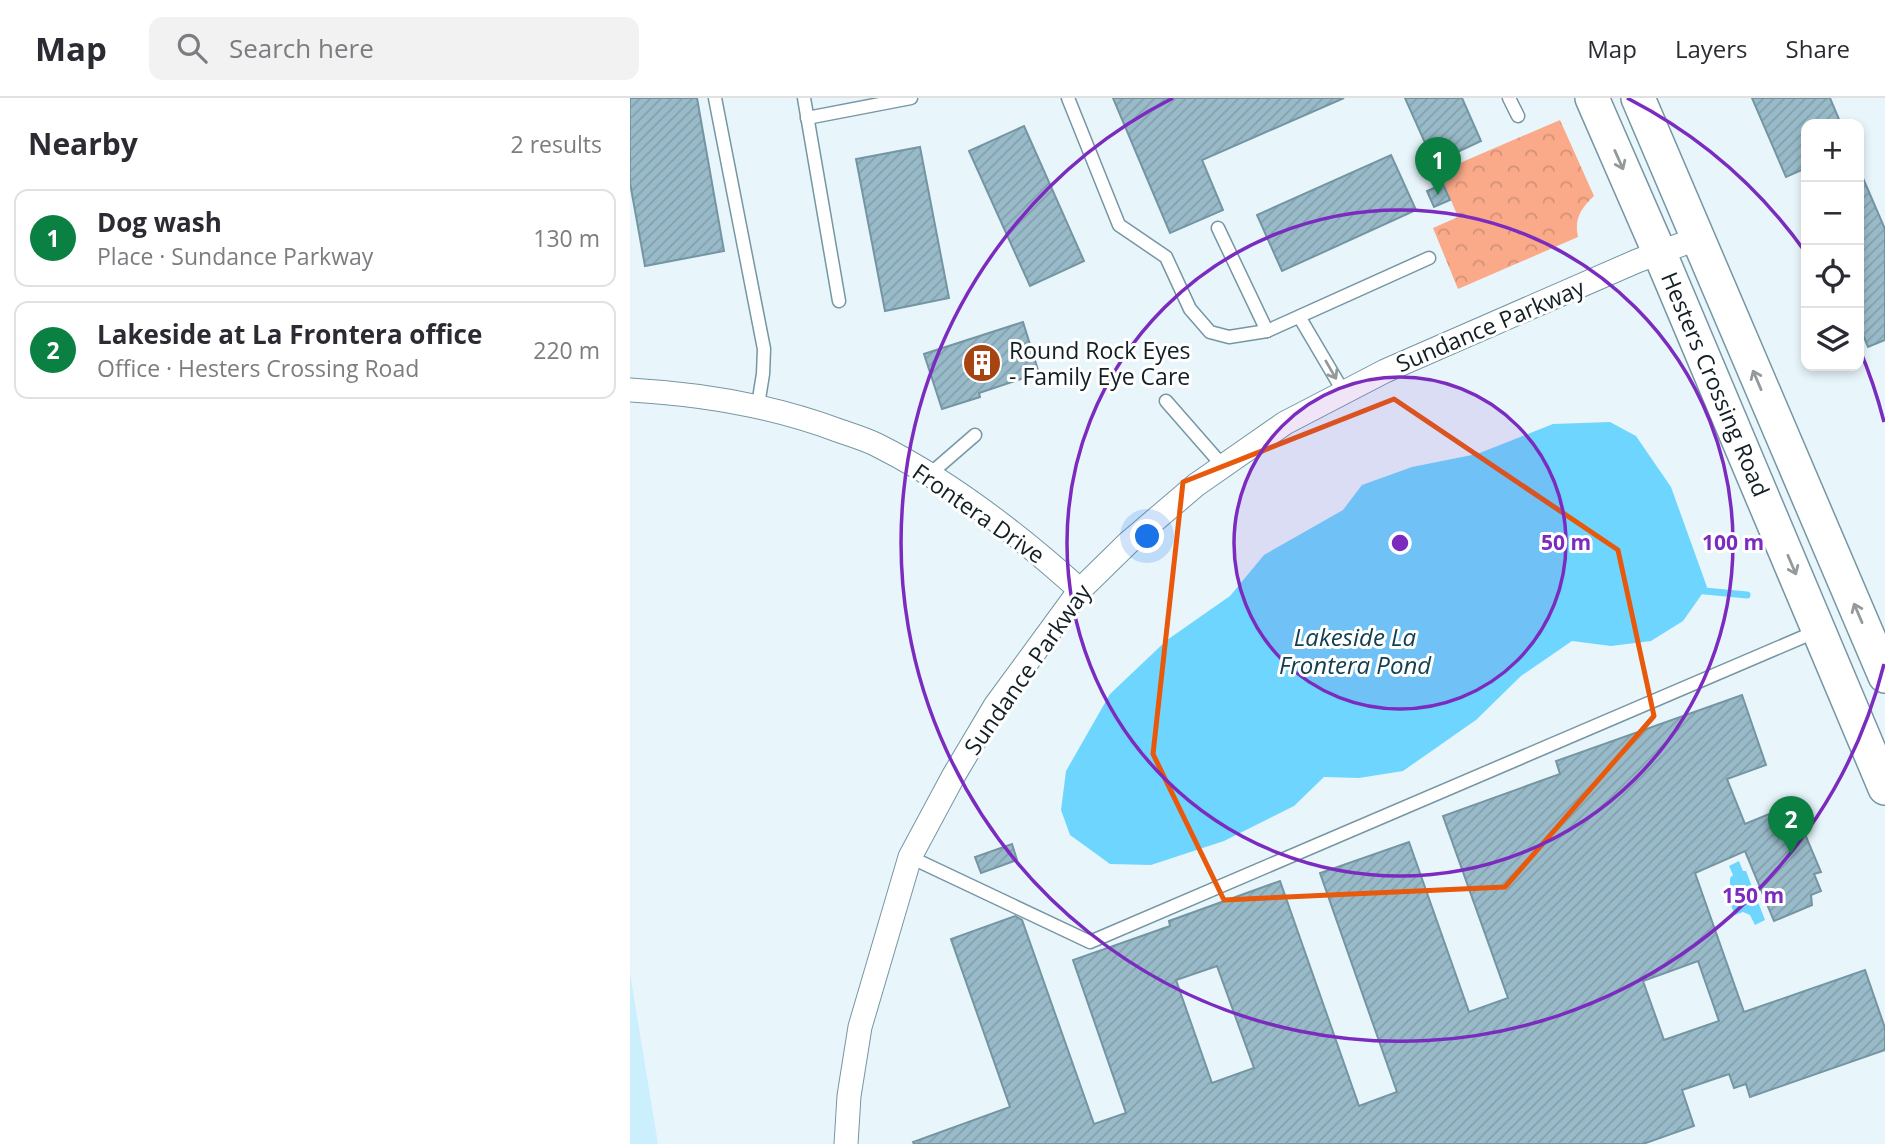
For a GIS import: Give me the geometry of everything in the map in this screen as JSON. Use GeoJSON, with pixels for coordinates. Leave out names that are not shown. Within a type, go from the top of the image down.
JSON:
{"type":"FeatureCollection","features":[{"type":"Feature","properties":{"kind":"street","name":"Hesters Crossing Road"},"geometry":{"type":"LineString","coordinates":[[1592,98],[1885,788]]}},
{"type":"Feature","properties":{"kind":"street","name":"Hesters Crossing Road"},"geometry":{"type":"LineString","coordinates":[[1638,98],[1885,676]]}},
{"type":"Feature","properties":{"kind":"street","name":"Sundance Parkway"},"geometry":{"type":"LineString","coordinates":[[846,1144],[849,1096],[860,1027],[910,857],[995,706],[1080,590],[1128,543],[1222,465],[1285,423],[1343,391],[1612,272],[1696,239]]}},
{"type":"Feature","properties":{"kind":"street","name":"Frontera Drive"},"geometry":{"type":"LineString","coordinates":[[630,390],[685,393],[758,405],[805,418],[876,444],[930,474],[980,508],[1080,590]]}},
{"type":"Feature","properties":{"kind":"lane"},"geometry":{"type":"LineString","coordinates":[[715,98],[764,349],[758,405]]}},
{"type":"Feature","properties":{"kind":"lane"},"geometry":{"type":"LineString","coordinates":[[804,98],[839,301]]}},
{"type":"Feature","properties":{"kind":"lane"},"geometry":{"type":"LineString","coordinates":[[807,118],[911,98]]}},
{"type":"Feature","properties":{"kind":"lane"},"geometry":{"type":"LineString","coordinates":[[1068,98],[1119,225],[1166,257],[1191,309],[1210,332],[1230,337],[1267,331],[1429,258]]}},
{"type":"Feature","properties":{"kind":"lane"},"geometry":{"type":"LineString","coordinates":[[1509,98],[1518,117]]}},
{"type":"Feature","properties":{"kind":"lane"},"geometry":{"type":"LineString","coordinates":[[1218,228],[1267,331]]}},
{"type":"Feature","properties":{"kind":"lane"},"geometry":{"type":"LineString","coordinates":[[1300,318],[1343,391]]}},
{"type":"Feature","properties":{"kind":"lane"},"geometry":{"type":"LineString","coordinates":[[1166,401],[1222,465]]}},
{"type":"Feature","properties":{"kind":"lane"},"geometry":{"type":"LineString","coordinates":[[930,474],[975,435]]}},
{"type":"Feature","properties":{"kind":"lane"},"geometry":{"type":"LineString","coordinates":[[910,857],[1090,942],[1820,630]]}},
{"type":"Feature","properties":{"kind":"highlighted area"},"geometry":{"type":"Polygon","coordinates":[[[1394,399],[1618,550],[1654,716],[1505,887],[1224,900],[1153,754],[1183,482],[1394,399]]]}},
{"type":"Feature","properties":{"kind":"shaded area"},"geometry":{"type":"Polygon","coordinates":[[[630,973],[658,1144],[630,1144],[630,973]]]}},
{"type":"Feature","properties":{"kind":"green space"},"geometry":{"type":"Polygon","coordinates":[[[1560,120],[1594,196],[1580,214],[1578,237],[1458,289],[1433,228],[1458,217],[1439,172],[1560,120]]]}},
{"type":"Feature","properties":{"kind":"water","name":"Lakeside La Frontera Pond"},"geometry":{"type":"Polygon","coordinates":[[[1610,422],[1636,436],[1671,487],[1707,587],[1683,621],[1651,641],[1611,646],[1572,641],[1521,676],[1476,720],[1403,771],[1359,778],[1324,777],[1294,806],[1224,841],[1151,865],[1110,864],[1070,835],[1061,810],[1066,771],[1110,694],[1167,640],[1230,596],[1264,555],[1343,510],[1362,485],[1412,467],[1477,454],[1553,424],[1610,422]]]}},
{"type":"Feature","properties":{"kind":"water"},"geometry":{"type":"Polygon","coordinates":[[[1739,861],[1743,871],[1746,871],[1765,920],[1755,925],[1750,915],[1743,912],[1735,915],[1724,889],[1730,887],[1730,878],[1733,875],[1729,866],[1739,861]]]}},
{"type":"Feature","properties":{"kind":"building"},"geometry":{"type":"Polygon","coordinates":[[[630,98],[697,98],[724,251],[645,266],[630,183],[630,98]]]}},
{"type":"Feature","properties":{"kind":"building"},"geometry":{"type":"Polygon","coordinates":[[[1113,98],[1344,98],[1202,160],[1223,210],[1170,233],[1113,98]]]}},
{"type":"Feature","properties":{"kind":"building"},"geometry":{"type":"Polygon","coordinates":[[[1405,98],[1462,98],[1481,141],[1434,163],[1405,98]]]}},
{"type":"Feature","properties":{"kind":"building"},"geometry":{"type":"Polygon","coordinates":[[[1752,98],[1830,98],[1839,119],[1801,119],[1801,170],[1786,177],[1752,98]]]}},
{"type":"Feature","properties":{"kind":"building"},"geometry":{"type":"Polygon","coordinates":[[[1024,126],[1084,261],[1030,286],[969,151],[1024,126]]]}},
{"type":"Feature","properties":{"kind":"building"},"geometry":{"type":"Polygon","coordinates":[[[920,147],[949,298],[885,311],[856,159],[920,147]]]}},
{"type":"Feature","properties":{"kind":"building"},"geometry":{"type":"Polygon","coordinates":[[[1391,155],[1416,210],[1282,271],[1257,215],[1391,155]]]}},
{"type":"Feature","properties":{"kind":"building"},"geometry":{"type":"Polygon","coordinates":[[[1864,181],[1885,229],[1885,340],[1868,347],[1864,337],[1864,181]]]}},
{"type":"Feature","properties":{"kind":"building"},"geometry":{"type":"Polygon","coordinates":[[[1443,184],[1450,200],[1434,207],[1427,191],[1443,184]]]}},
{"type":"Feature","properties":{"kind":"building","name":"Round Rock Eyes - Family Eye Care"},"geometry":{"type":"Polygon","coordinates":[[[1023,322],[1039,373],[979,393],[980,397],[942,409],[924,354],[1023,322]]]}},
{"type":"Feature","properties":{"kind":"building"},"geometry":{"type":"Polygon","coordinates":[[[1742,695],[1766,765],[1727,779],[1745,824],[1774,812],[1784,834],[1802,827],[1821,872],[1814,874],[1821,891],[1811,895],[1812,905],[1774,921],[1745,851],[1695,873],[1744,1012],[1865,970],[1885,1028],[1885,1050],[1750,1097],[1746,1084],[1734,1088],[1729,1074],[1682,1090],[1694,1126],[1643,1144],[914,1144],[913,1142],[1010,1107],[951,939],[1015,916],[1022,920],[1094,1124],[1126,1113],[1073,960],[1170,926],[1169,921],[1280,881],[1359,1106],[1397,1092],[1320,873],[1409,842],[1469,1012],[1508,998],[1443,816],[1560,774],[1556,761],[1742,695]],[[1698,961],[1643,981],[1664,1040],[1719,1021],[1698,961]],[[1217,966],[1176,980],[1212,1083],[1254,1068],[1217,966]]]}},
{"type":"Feature","properties":{"kind":"building"},"geometry":{"type":"Polygon","coordinates":[[[1012,844],[1017,860],[981,873],[975,857],[1012,844]]]}},
{"type":"Feature","properties":{"kind":"waterway"},"geometry":{"type":"LineString","coordinates":[[1694,590],[1747,595]]}},
{"type":"Feature","properties":{"kind":"place","name":"Dog wash"},"geometry":{"type":"Point","coordinates":[1438,195]}},
{"type":"Feature","properties":{"kind":"place","name":"Round Rock Eyes - Family Eye Care"},"geometry":{"type":"Point","coordinates":[982,363]}},
{"type":"Feature","properties":{"kind":"place","name":"Lakeside at La Frontera office"},"geometry":{"type":"Point","coordinates":[1791,854]}}]}
